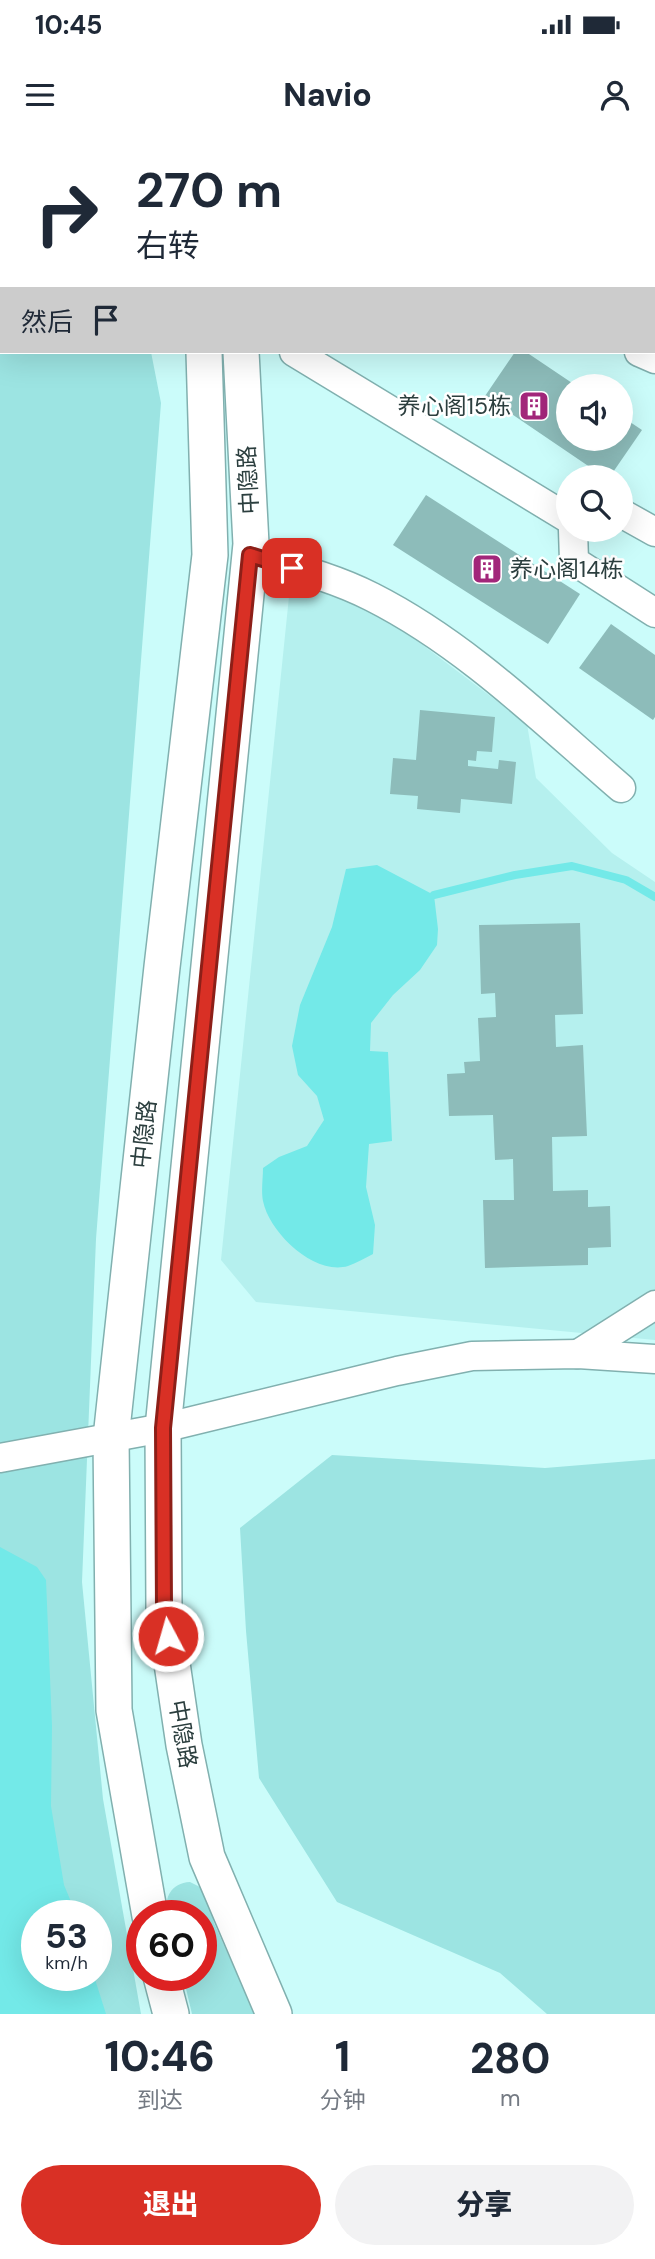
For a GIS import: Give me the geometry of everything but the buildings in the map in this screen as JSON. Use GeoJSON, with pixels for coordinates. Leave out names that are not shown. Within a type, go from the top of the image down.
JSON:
{"type":"FeatureCollection","features":[{"type":"Feature","properties":{"kind":"main road","name":"中隐路"},"geometry":{"type":"LineString","coordinates":[[147,1900],[114,1710],[111,1438],[210,555],[204,354]]}},
{"type":"Feature","properties":{"kind":"main road","name":"中隐路"},"geometry":{"type":"LineString","coordinates":[[241,354],[250,555],[163,1428],[164,1609],[184,1745],[207,1857],[274,2014]]}},
{"type":"Feature","properties":{"kind":"main road"},"geometry":{"type":"LineString","coordinates":[[165,1991],[172,2014]]}},
{"type":"Feature","properties":{"kind":"street"},"geometry":{"type":"LineString","coordinates":[[297,354],[556,511]]}},
{"type":"Feature","properties":{"kind":"street"},"geometry":{"type":"LineString","coordinates":[[633,520],[655,532]]}},
{"type":"Feature","properties":{"kind":"street"},"geometry":{"type":"LineString","coordinates":[[573,542],[574,561],[655,613]]}},
{"type":"Feature","properties":{"kind":"street"},"geometry":{"type":"LineString","coordinates":[[250,555],[334,580],[423,625],[502,685],[621,788]]}},
{"type":"Feature","properties":{"kind":"street"},"geometry":{"type":"LineString","coordinates":[[578,1354],[655,1305]]}},
{"type":"Feature","properties":{"kind":"street"},"geometry":{"type":"LineString","coordinates":[[0,1458],[163,1428],[397,1371],[472,1356],[578,1354],[655,1359]]}},
{"type":"Feature","properties":{"kind":"shaded area"},"geometry":{"type":"Polygon","coordinates":[[[0,354],[151,354],[161,403],[96,1239],[82,1582],[103,1799],[126,1929],[126,1991],[137,1991],[141,2014],[0,2014],[0,354]]]}},
{"type":"Feature","properties":{"kind":"shaded area"},"geometry":{"type":"Polygon","coordinates":[[[291,577],[355,602],[395,624],[527,724],[536,778],[612,853],[655,882],[655,1340],[256,1302],[221,1260],[291,577]]]}},
{"type":"Feature","properties":{"kind":"shaded area"},"geometry":{"type":"Polygon","coordinates":[[[377,865],[434,895],[437,945],[420,970],[393,995],[371,1023],[370,1051],[388,1052],[392,1141],[369,1144],[366,1187],[375,1225],[373,1254],[348,1266],[335,1267],[308,1258],[295,1249],[274,1226],[263,1201],[263,1168],[279,1157],[307,1146],[324,1120],[317,1096],[298,1075],[292,1046],[300,1005],[332,927],[346,869],[377,865]]]}},
{"type":"Feature","properties":{"kind":"shaded area"},"geometry":{"type":"Polygon","coordinates":[[[332,1455],[545,1468],[655,1459],[655,2014],[547,2014],[500,1973],[337,1902],[259,1778],[240,1528],[332,1455]]]}},
{"type":"Feature","properties":{"kind":"shaded area"},"geometry":{"type":"Polygon","coordinates":[[[0,1547],[37,1567],[46,1580],[52,1726],[51,1806],[64,1885],[70,1900],[21,1900],[21,1991],[99,1991],[106,2014],[0,2014],[0,1547]]]}},
{"type":"Feature","properties":{"kind":"shaded area"},"geometry":{"type":"Polygon","coordinates":[[[190,1882],[202,1888],[208,1900],[168,1900],[173,1888],[190,1882]]]}},
{"type":"Feature","properties":{"kind":"shaded area"},"geometry":{"type":"Polygon","coordinates":[[[217,1930],[255,2014],[192,2014],[187,1991],[217,1991],[217,1930]]]}},
{"type":"Feature","properties":{"kind":"waterway"},"geometry":{"type":"LineString","coordinates":[[434,895],[515,875],[572,866],[626,880],[655,897]]}},
{"type":"Feature","properties":{"kind":"place","name":"养心阁15栋"},"geometry":{"type":"Point","coordinates":[534,406]}},
{"type":"Feature","properties":{"kind":"place","name":"养心阁14栋"},"geometry":{"type":"Point","coordinates":[487,569]}},
{"type":"Feature","properties":{"kind":"route"},"geometry":{"type":"LineString","coordinates":[[168,1636],[164,1609],[163,1428],[250,555],[292,568]]}}]}
